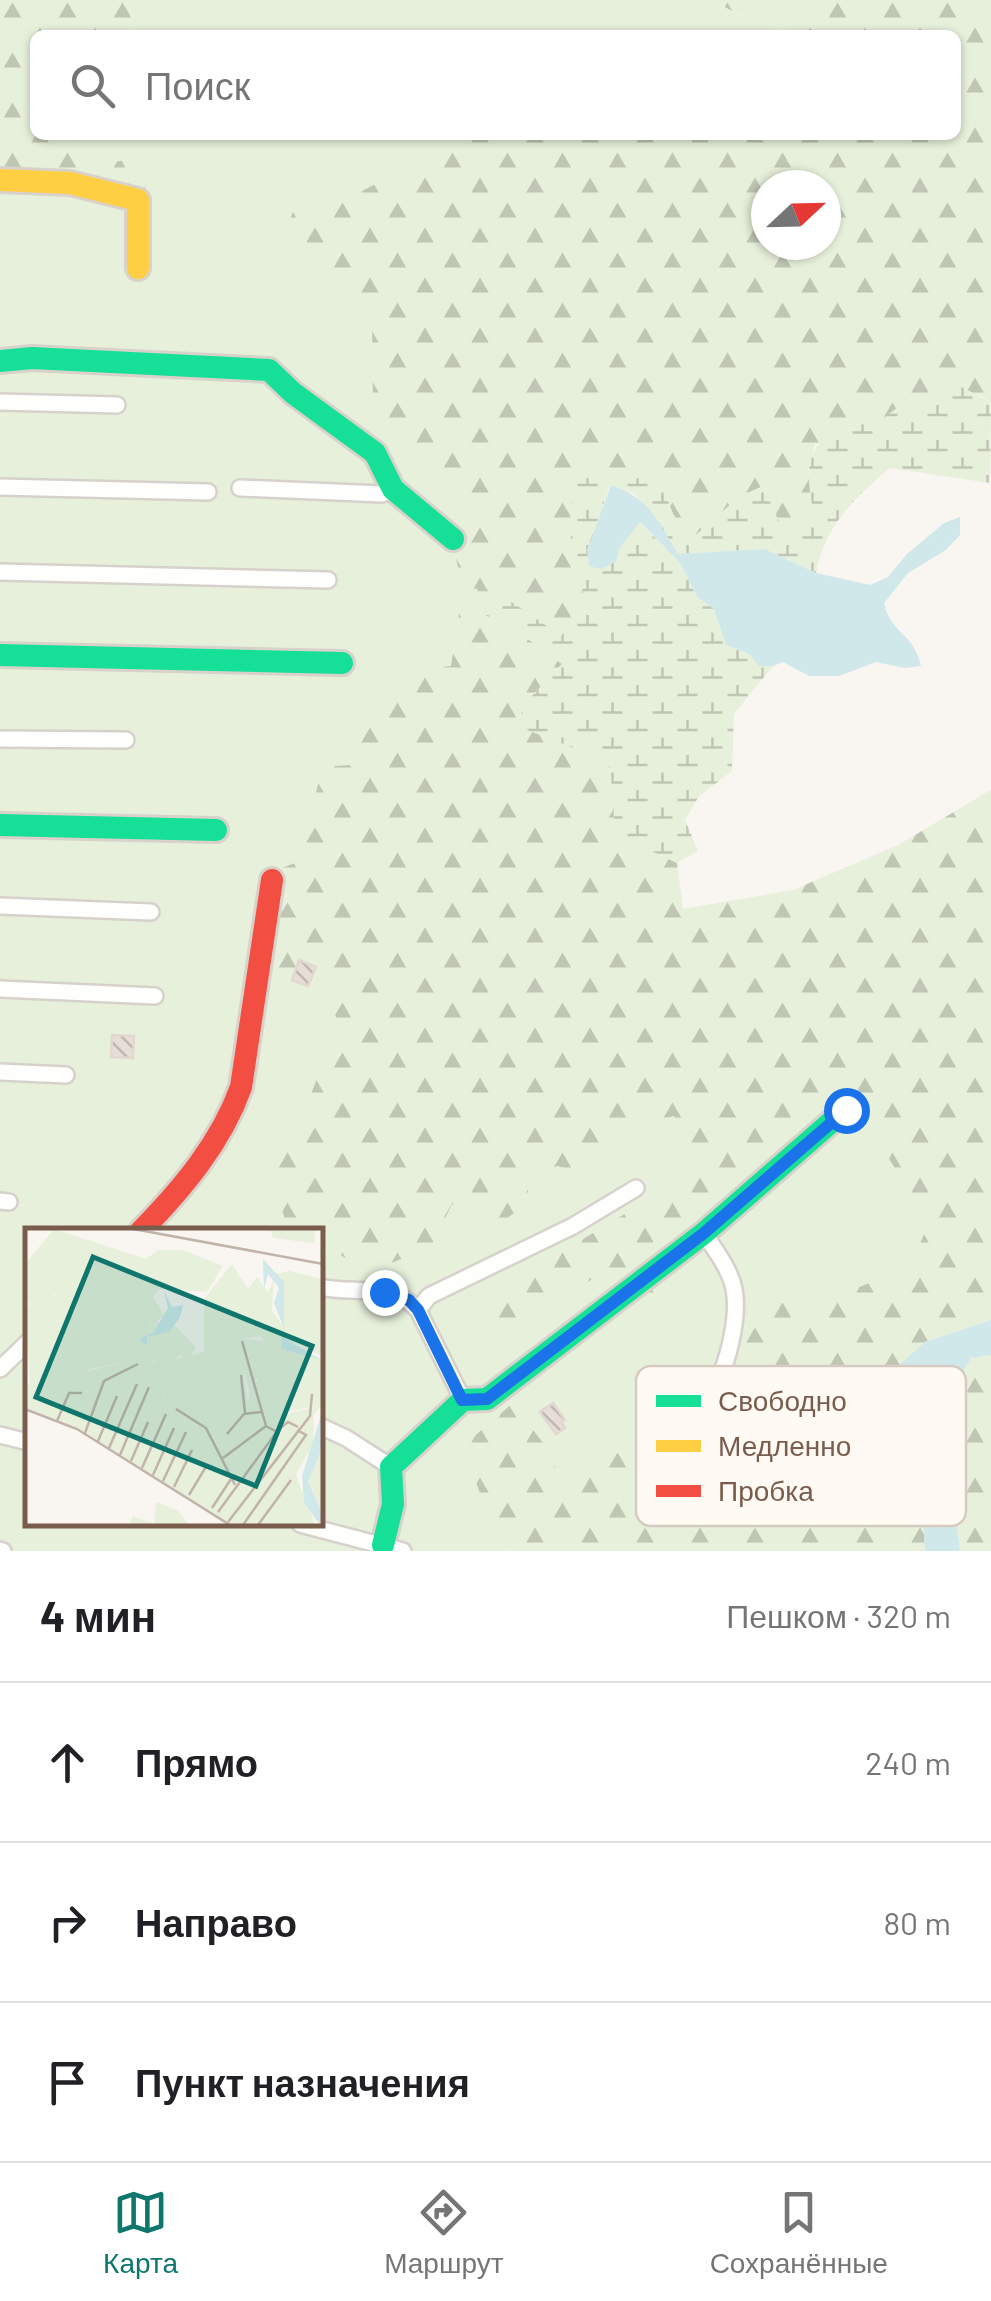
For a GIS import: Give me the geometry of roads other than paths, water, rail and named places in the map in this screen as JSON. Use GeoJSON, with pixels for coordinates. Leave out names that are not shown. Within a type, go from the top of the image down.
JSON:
{"type":"FeatureCollection","features":[{"type":"Feature","properties":{"kind":"street"},"geometry":{"type":"LineString","coordinates":[[0,180],[110,188],[138,200],[138,268]]}},
{"type":"Feature","properties":{"kind":"street"},"geometry":{"type":"LineString","coordinates":[[0,361],[32,358],[269,370],[292,393],[375,454],[393,489],[453,540]]}},
{"type":"Feature","properties":{"kind":"street"},"geometry":{"type":"LineString","coordinates":[[0,402],[118,405]]}},
{"type":"Feature","properties":{"kind":"street"},"geometry":{"type":"LineString","coordinates":[[0,487],[208,492]]}},
{"type":"Feature","properties":{"kind":"street"},"geometry":{"type":"LineString","coordinates":[[240,488],[382,494],[393,489]]}},
{"type":"Feature","properties":{"kind":"street"},"geometry":{"type":"LineString","coordinates":[[0,572],[328,580]]}},
{"type":"Feature","properties":{"kind":"street"},"geometry":{"type":"LineString","coordinates":[[0,655],[342,663]]}},
{"type":"Feature","properties":{"kind":"street"},"geometry":{"type":"LineString","coordinates":[[0,739],[126,740]]}},
{"type":"Feature","properties":{"kind":"street"},"geometry":{"type":"LineString","coordinates":[[0,825],[216,830]]}},
{"type":"Feature","properties":{"kind":"street"},"geometry":{"type":"LineString","coordinates":[[144,1228],[170,1203],[235,1110],[272,880]]}},
{"type":"Feature","properties":{"kind":"street"},"geometry":{"type":"LineString","coordinates":[[0,906],[150,912]]}},
{"type":"Feature","properties":{"kind":"street"},"geometry":{"type":"LineString","coordinates":[[0,990],[155,996]]}},
{"type":"Feature","properties":{"kind":"street"},"geometry":{"type":"LineString","coordinates":[[0,1072],[66,1075]]}},
{"type":"Feature","properties":{"kind":"street"},"geometry":{"type":"LineString","coordinates":[[308,1526],[393,1548],[391,1467],[462,1400],[487,1399],[704,1233],[846,1110]]}},
{"type":"Feature","properties":{"kind":"street"},"geometry":{"type":"LineString","coordinates":[[418,1310],[428,1296],[573,1226],[636,1188]]}},
{"type":"Feature","properties":{"kind":"street"},"geometry":{"type":"LineString","coordinates":[[704,1233],[734,1290],[731,1350],[724,1366]]}},
{"type":"Feature","properties":{"kind":"street"},"geometry":{"type":"LineString","coordinates":[[322,1287],[384,1292],[409,1300],[418,1310],[462,1400]]}},
{"type":"Feature","properties":{"kind":"street"},"geometry":{"type":"LineString","coordinates":[[0,1369],[25,1345]]}},
{"type":"Feature","properties":{"kind":"street"},"geometry":{"type":"LineString","coordinates":[[322,1427],[391,1467]]}},
{"type":"Feature","properties":{"kind":"street"},"geometry":{"type":"LineString","coordinates":[[0,1435],[25,1441]]}},
{"type":"Feature","properties":{"kind":"water"},"geometry":{"type":"Polygon","coordinates":[[[611,485],[644,504],[678,554],[765,549],[816,573],[870,585],[888,577],[907,554],[944,523],[960,517],[960,535],[946,550],[908,573],[884,603],[892,621],[913,646],[921,666],[905,668],[876,662],[839,676],[809,676],[783,662],[759,666],[749,654],[726,645],[714,609],[697,597],[680,563],[640,522],[619,549],[616,562],[600,569],[589,566],[587,551],[611,485]]]}},
{"type":"Feature","properties":{"kind":"water"},"geometry":{"type":"Polygon","coordinates":[[[991,1320],[991,1355],[971,1358],[966,1367],[898,1366],[925,1342],[991,1320]]]}},
{"type":"Feature","properties":{"kind":"water"},"geometry":{"type":"Polygon","coordinates":[[[922,1526],[957,1526],[960,1551],[925,1551],[922,1526]]]}}]}
